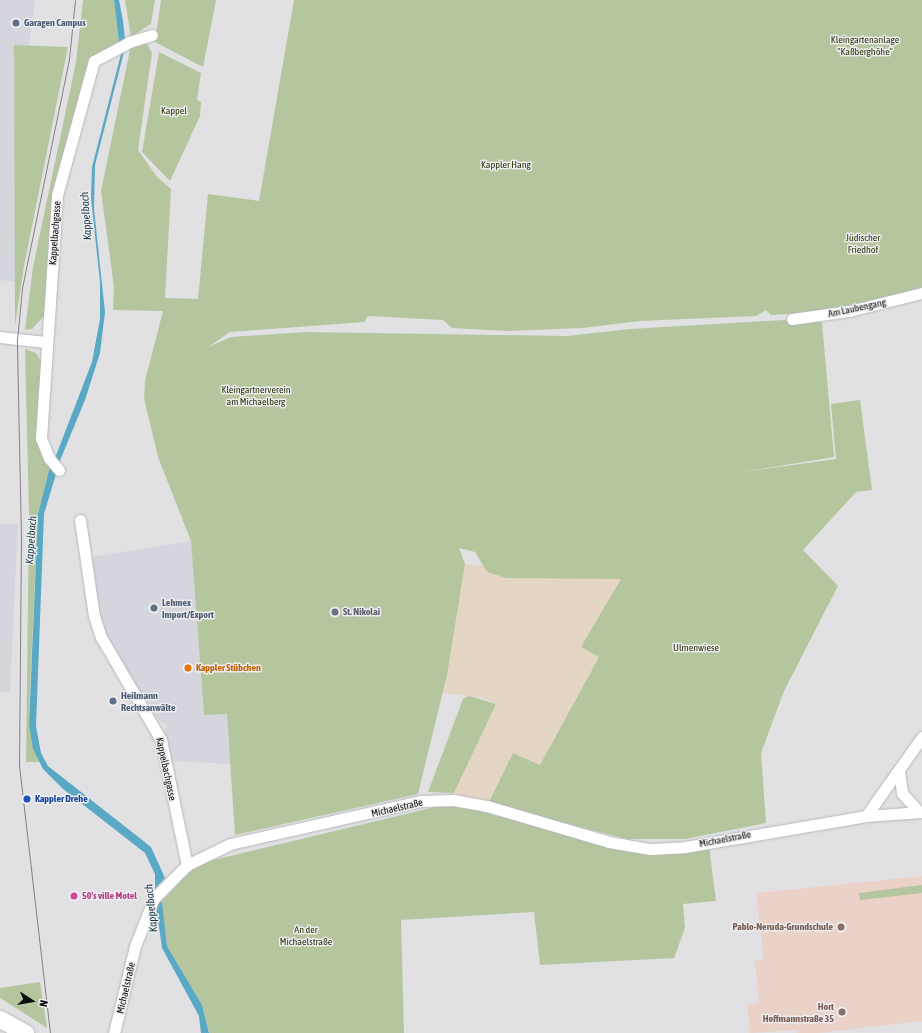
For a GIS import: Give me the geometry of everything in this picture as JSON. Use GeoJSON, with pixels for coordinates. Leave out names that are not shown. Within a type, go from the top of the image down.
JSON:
{"type":"FeatureCollection","features":[{"type":"Feature","properties":{"kind":"main road"},"geometry":{"type":"LineString","coordinates":[[2,1020],[25,1033]]}},
{"type":"Feature","properties":{"kind":"street","name":"Kappelbachgasse"},"geometry":{"type":"LineString","coordinates":[[59,470],[49,458],[41,438],[46,342],[57,195],[94,61],[129,42],[152,35]]}},
{"type":"Feature","properties":{"kind":"street","name":"Am Laubengang"},"geometry":{"type":"LineString","coordinates":[[792,318],[849,312],[922,293]]}},
{"type":"Feature","properties":{"kind":"street"},"geometry":{"type":"LineString","coordinates":[[0,337],[46,342]]}},
{"type":"Feature","properties":{"kind":"street","name":"Kappelbachgasse"},"geometry":{"type":"LineString","coordinates":[[80,520],[94,616],[101,637],[158,733],[186,865]]}},
{"type":"Feature","properties":{"kind":"street"},"geometry":{"type":"LineString","coordinates":[[866,816],[922,737]]}},
{"type":"Feature","properties":{"kind":"street","name":"Michaelstraße"},"geometry":{"type":"LineString","coordinates":[[900,768],[898,785],[907,801],[921,812]]}},
{"type":"Feature","properties":{"kind":"street","name":"Michaelstraße"},"geometry":{"type":"LineString","coordinates":[[114,1033],[136,946],[154,898],[186,865],[230,844],[421,801],[453,800],[487,806],[609,842],[650,849],[685,847],[866,816],[921,812]]}},
{"type":"Feature","properties":{"kind":"shaded area"},"geometry":{"type":"Polygon","coordinates":[[[0,0],[35,0],[29,46],[14,46],[17,282],[0,280],[0,0]]]}},
{"type":"Feature","properties":{"kind":"shaded area"},"geometry":{"type":"Polygon","coordinates":[[[0,524],[18,524],[10,692],[0,692],[0,524]]]}},
{"type":"Feature","properties":{"kind":"shaded area"},"geometry":{"type":"Polygon","coordinates":[[[191,541],[204,715],[227,713],[230,764],[170,761],[164,734],[166,726],[158,719],[102,632],[92,590],[90,557],[191,541]]]}},
{"type":"Feature","properties":{"kind":"shaded area"},"geometry":{"type":"Polygon","coordinates":[[[465,564],[622,579],[581,647],[599,657],[540,765],[513,754],[487,806],[454,793],[496,704],[482,698],[443,693],[465,564]]]}},
{"type":"Feature","properties":{"kind":"shaded area","name":"Pablo-Neruda-Grundschule"},"geometry":{"type":"Polygon","coordinates":[[[922,876],[922,1021],[820,1033],[798,1033],[797,1030],[750,1033],[747,1004],[759,1003],[755,961],[764,960],[756,893],[922,876]]]}},
{"type":"Feature","properties":{"kind":"green space"},"geometry":{"type":"Polygon","coordinates":[[[83,0],[114,0],[119,42],[89,58],[73,121],[44,316],[32,329],[25,330],[33,267],[76,62],[83,0]]]}},
{"type":"Feature","properties":{"kind":"green space"},"geometry":{"type":"Polygon","coordinates":[[[125,0],[155,0],[151,24],[131,37],[125,0]]]}},
{"type":"Feature","properties":{"kind":"green space"},"geometry":{"type":"Polygon","coordinates":[[[161,0],[216,0],[203,67],[155,42],[161,0]]]}},
{"type":"Feature","properties":{"kind":"green space"},"geometry":{"type":"Polygon","coordinates":[[[294,0],[922,0],[922,291],[849,310],[771,315],[766,310],[756,316],[640,321],[582,328],[507,331],[452,328],[443,320],[368,316],[364,322],[230,332],[208,347],[231,337],[306,332],[567,336],[630,329],[817,318],[822,323],[834,457],[742,472],[836,459],[831,404],[860,400],[872,490],[856,492],[803,550],[838,586],[784,691],[761,753],[766,823],[685,839],[627,839],[488,804],[513,753],[540,765],[599,657],[581,647],[621,579],[506,578],[487,572],[475,552],[459,548],[465,564],[447,675],[418,794],[235,835],[227,714],[204,715],[191,541],[158,457],[144,398],[145,381],[163,311],[113,310],[114,287],[101,191],[131,45],[146,42],[152,53],[138,150],[157,177],[171,189],[165,298],[198,299],[208,194],[259,201],[294,0]]]}},
{"type":"Feature","properties":{"kind":"green space"},"geometry":{"type":"Polygon","coordinates":[[[14,45],[68,47],[24,266],[15,326],[14,45]]]}},
{"type":"Feature","properties":{"kind":"green space","name":"Kappel"},"geometry":{"type":"Polygon","coordinates":[[[159,52],[201,73],[197,100],[201,102],[200,116],[170,181],[142,152],[159,52]]]}},
{"type":"Feature","properties":{"kind":"green space"},"geometry":{"type":"Polygon","coordinates":[[[25,349],[36,353],[43,364],[39,420],[50,466],[38,514],[30,688],[29,724],[39,762],[26,762],[29,514],[25,349]]]}},
{"type":"Feature","properties":{"kind":"green space"},"geometry":{"type":"Polygon","coordinates":[[[469,696],[496,704],[454,793],[428,792],[463,699],[469,696]]]}},
{"type":"Feature","properties":{"kind":"green space","name":"An der Michaelstraße"},"geometry":{"type":"Polygon","coordinates":[[[435,807],[465,807],[630,852],[684,851],[709,846],[716,901],[683,904],[685,928],[674,958],[540,965],[534,912],[401,920],[404,1033],[209,1033],[202,1005],[167,946],[162,901],[197,864],[435,807]]]}},
{"type":"Feature","properties":{"kind":"green space"},"geometry":{"type":"Polygon","coordinates":[[[922,885],[922,893],[860,900],[859,893],[922,885]]]}},
{"type":"Feature","properties":{"kind":"green space"},"geometry":{"type":"Polygon","coordinates":[[[40,982],[47,1028],[0,998],[0,988],[40,982]]]}},
{"type":"Feature","properties":{"kind":"water"},"geometry":{"type":"Polygon","coordinates":[[[114,0],[119,0],[123,21],[125,39],[119,42],[114,0]]]}},
{"type":"Feature","properties":{"kind":"water"},"geometry":{"type":"Polygon","coordinates":[[[125,48],[95,165],[94,209],[105,312],[100,353],[85,400],[59,463],[55,458],[92,362],[100,319],[100,282],[91,198],[92,167],[122,50],[125,48]]]}},
{"type":"Feature","properties":{"kind":"water"},"geometry":{"type":"Polygon","coordinates":[[[50,466],[56,474],[44,514],[36,726],[41,753],[48,766],[151,847],[165,878],[155,889],[155,874],[145,853],[63,789],[43,769],[33,749],[29,724],[38,514],[50,466]]]}},
{"type":"Feature","properties":{"kind":"water"},"geometry":{"type":"Polygon","coordinates":[[[162,901],[167,946],[202,1005],[209,1033],[201,1033],[199,1016],[162,948],[156,906],[162,901]]]}},
{"type":"Feature","properties":{"kind":"tram line"},"geometry":{"type":"LineString","coordinates":[[50,1033],[19,766],[21,538],[17,340],[22,288],[69,59],[75,0]]}},
{"type":"Feature","properties":{"kind":"place","name":"Garagen Campus"},"geometry":{"type":"Point","coordinates":[16,23]}},
{"type":"Feature","properties":{"kind":"place","name":"Lehmex Import/Export"},"geometry":{"type":"Point","coordinates":[154,608]}},
{"type":"Feature","properties":{"kind":"place","name":"St. Nikolai"},"geometry":{"type":"Point","coordinates":[335,612]}},
{"type":"Feature","properties":{"kind":"place","name":"Kappler Stübchen"},"geometry":{"type":"Point","coordinates":[188,668]}},
{"type":"Feature","properties":{"kind":"place","name":"Heilmann Rechtsanwälte"},"geometry":{"type":"Point","coordinates":[113,701]}},
{"type":"Feature","properties":{"kind":"place","name":"Kappler Drehe"},"geometry":{"type":"Point","coordinates":[27,799]}},
{"type":"Feature","properties":{"kind":"place","name":"50’s ville Motel"},"geometry":{"type":"Point","coordinates":[74,896]}},
{"type":"Feature","properties":{"kind":"place","name":"Pablo-Neruda-Grundschule"},"geometry":{"type":"Point","coordinates":[841,927]}},
{"type":"Feature","properties":{"kind":"place","name":"Hort Hoffmannstraße 35"},"geometry":{"type":"Point","coordinates":[842,1012]}},
{"type":"Feature","properties":{"kind":"park label","name":"Kleingartenanlage \"Kaßberghöhe\""},"geometry":{"type":"Point","coordinates":[865,44]}},
{"type":"Feature","properties":{"kind":"park label","name":"Kappler Hang"},"geometry":{"type":"Point","coordinates":[506,165]}},
{"type":"Feature","properties":{"kind":"park label","name":"Jüdischer Friedhof"},"geometry":{"type":"Point","coordinates":[863,242]}},
{"type":"Feature","properties":{"kind":"park label","name":"Kleingartnerverein am Michaelberg"},"geometry":{"type":"Point","coordinates":[256,394]}},
{"type":"Feature","properties":{"kind":"park label","name":"Ulmenwiese"},"geometry":{"type":"Point","coordinates":[696,648]}},
{"type":"Feature","properties":{"kind":"water label","name":"Kappelbach"},"geometry":{"type":"Point","coordinates":[86,216]}},
{"type":"Feature","properties":{"kind":"water label","name":"Kappelbach"},"geometry":{"type":"Point","coordinates":[31,540]}},
{"type":"Feature","properties":{"kind":"water label","name":"Kappelbach"},"geometry":{"type":"Point","coordinates":[151,908]}}]}
